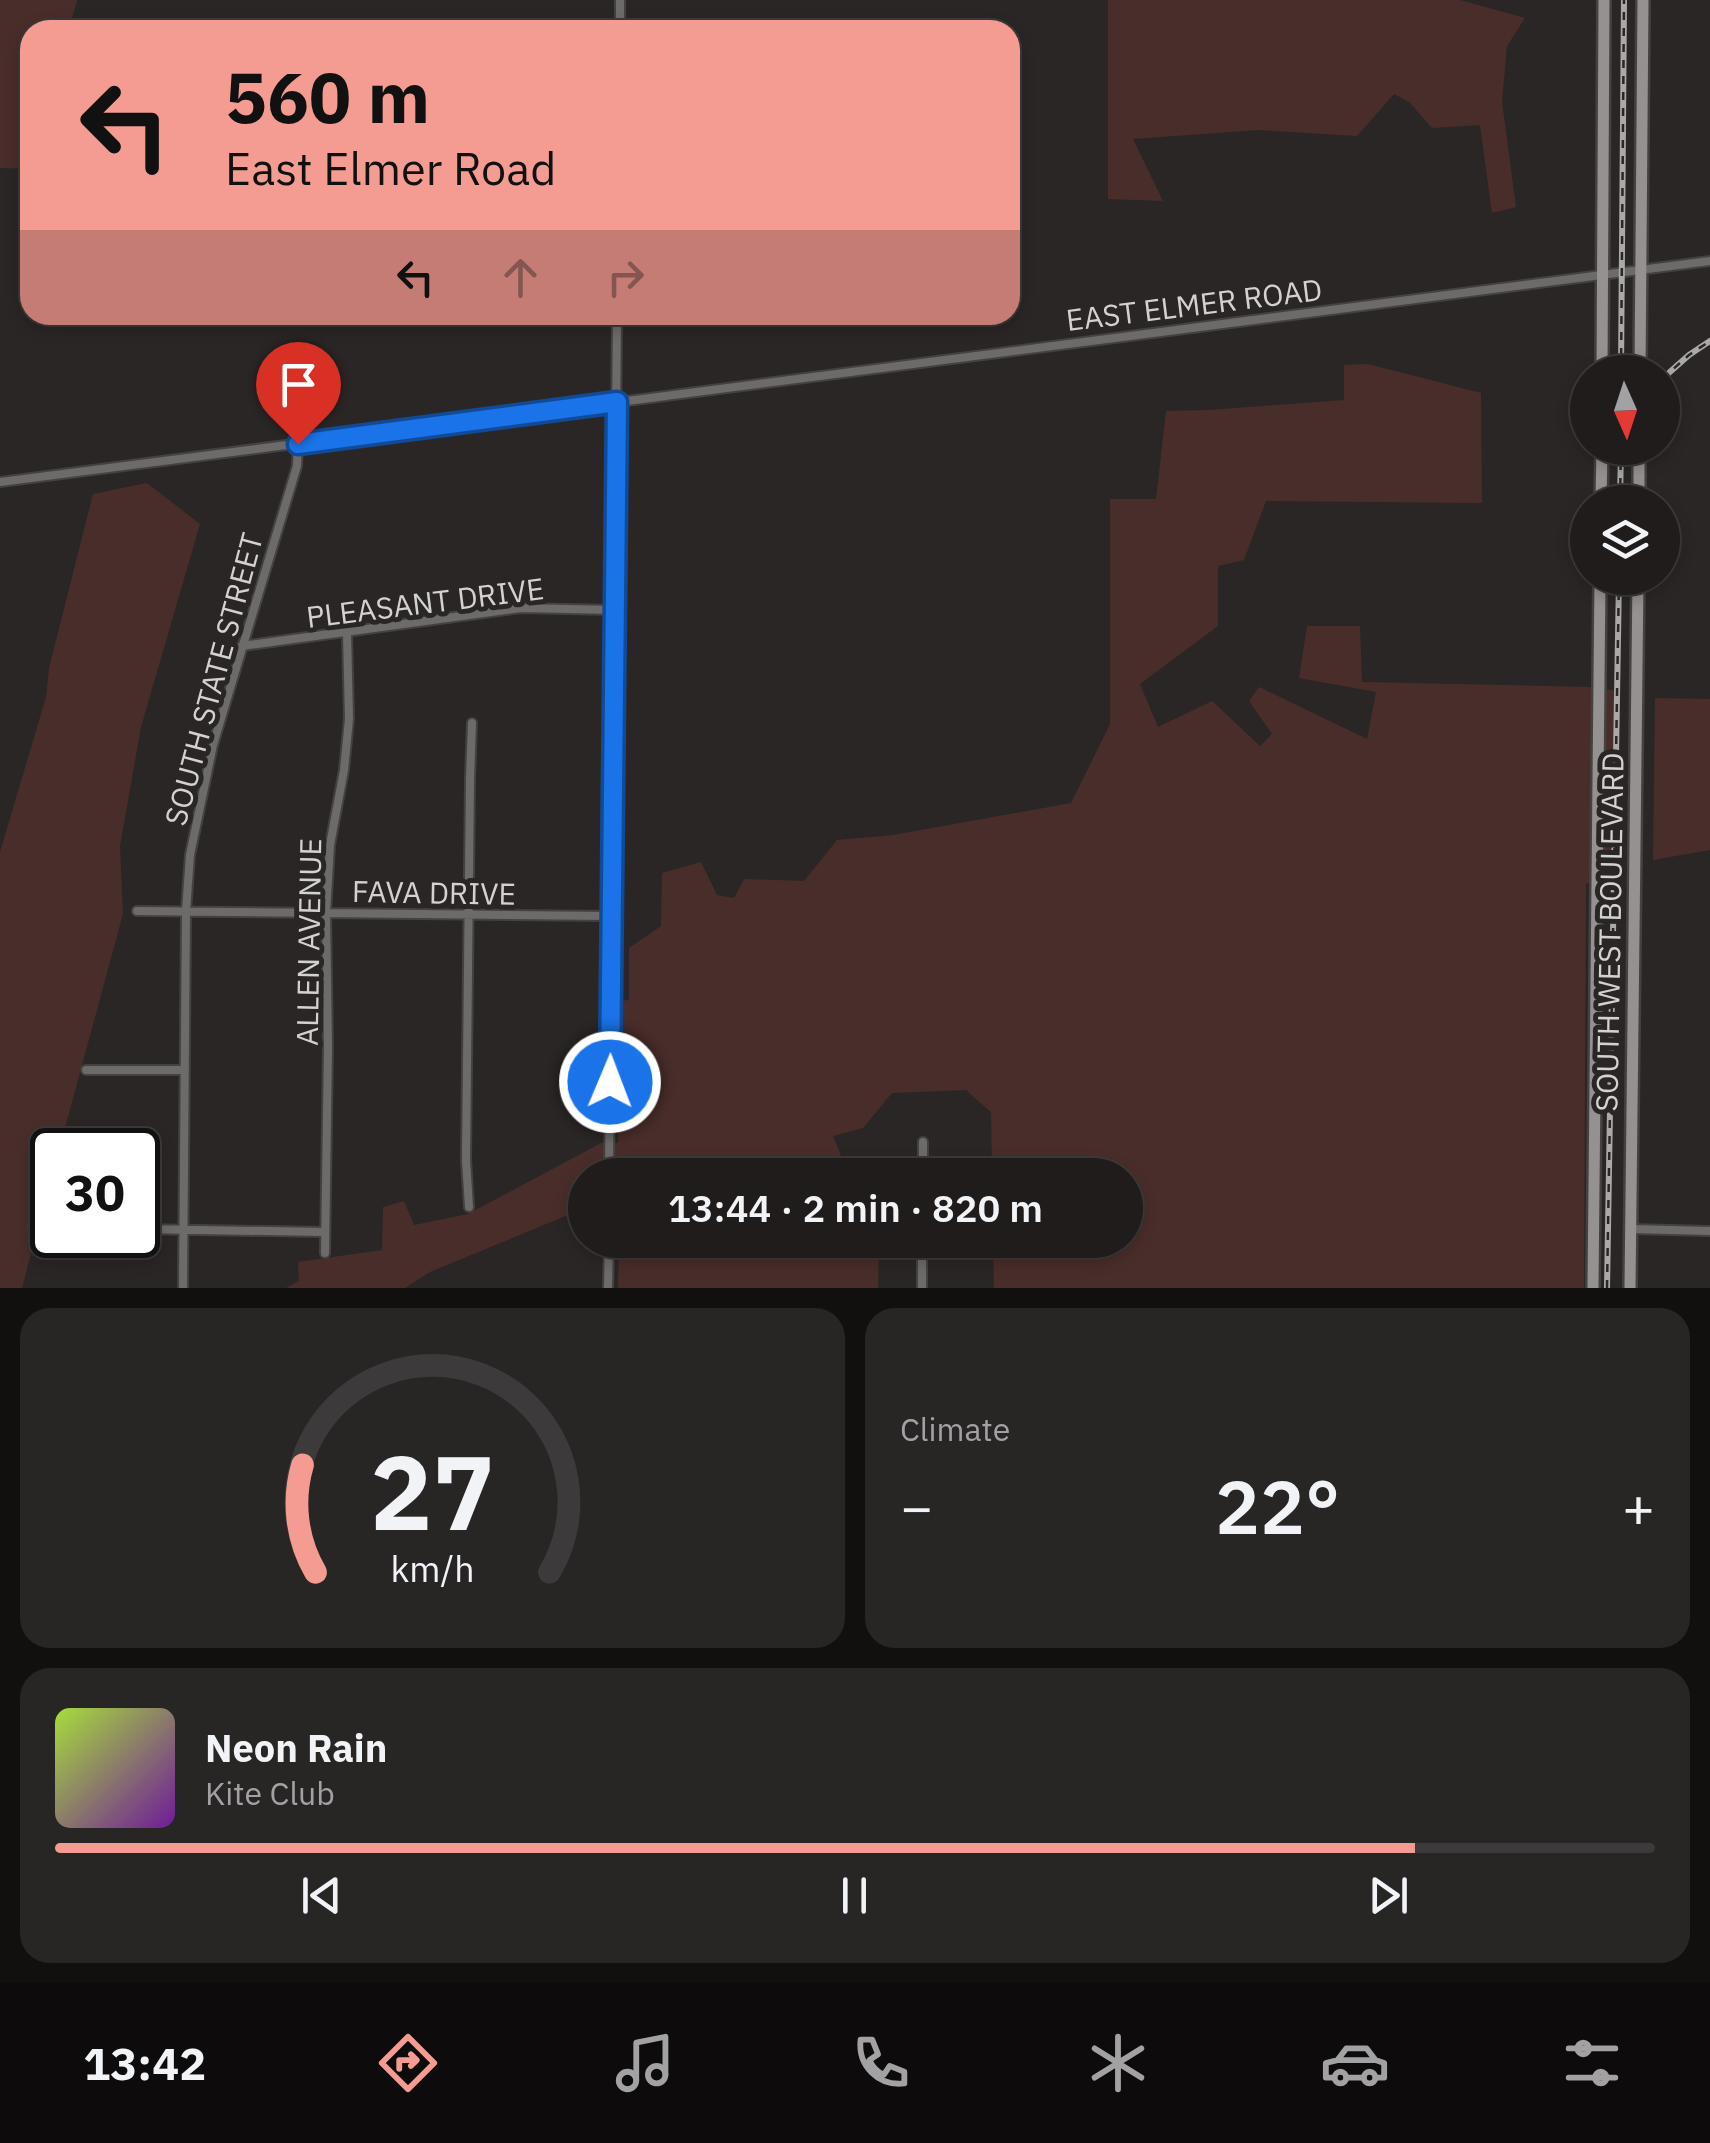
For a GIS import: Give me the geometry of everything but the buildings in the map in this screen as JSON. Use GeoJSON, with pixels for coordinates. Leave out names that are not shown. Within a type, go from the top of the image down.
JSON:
{"type":"FeatureCollection","features":[{"type":"Feature","properties":{"kind":"main road"},"geometry":{"type":"LineString","coordinates":[[1602,355],[1604,0]]}},
{"type":"Feature","properties":{"kind":"main road"},"geometry":{"type":"LineString","coordinates":[[1640,355],[1643,0]]}},
{"type":"Feature","properties":{"kind":"main road"},"geometry":{"type":"LineString","coordinates":[[1594,1288],[1600,595]]}},
{"type":"Feature","properties":{"kind":"main road","name":"SOUTH WEST BOULEVARD"},"geometry":{"type":"LineString","coordinates":[[1630,1288],[1638,595]]}},
{"type":"Feature","properties":{"kind":"street","name":"EAST ELMER ROAD"},"geometry":{"type":"LineString","coordinates":[[0,482],[1710,260]]}},
{"type":"Feature","properties":{"kind":"street"},"geometry":{"type":"LineString","coordinates":[[609,1158],[618,325]]}},
{"type":"Feature","properties":{"kind":"street","name":"SOUTH STATE STREET"},"geometry":{"type":"LineString","coordinates":[[183,1288],[186,912],[193,833],[213,745],[297,466],[298,444]]}},
{"type":"Feature","properties":{"kind":"street","name":"PLEASANT DRIVE"},"geometry":{"type":"LineString","coordinates":[[242,646],[520,608],[614,610]]}},
{"type":"Feature","properties":{"kind":"street","name":"ALLEN AVENUE"},"geometry":{"type":"LineString","coordinates":[[325,1254],[326,913],[330,846],[349,719],[347,633]]}},
{"type":"Feature","properties":{"kind":"street"},"geometry":{"type":"LineString","coordinates":[[470,1207],[466,1145],[472,723]]}},
{"type":"Feature","properties":{"kind":"street","name":"FAVA DRIVE"},"geometry":{"type":"LineString","coordinates":[[136,911],[611,916]]}},
{"type":"Feature","properties":{"kind":"street"},"geometry":{"type":"LineString","coordinates":[[86,1070],[184,1070]]}},
{"type":"Feature","properties":{"kind":"street"},"geometry":{"type":"LineString","coordinates":[[923,1142],[923,1158]]}},
{"type":"Feature","properties":{"kind":"street"},"geometry":{"type":"LineString","coordinates":[[160,1229],[325,1232]]}},
{"type":"Feature","properties":{"kind":"street"},"geometry":{"type":"LineString","coordinates":[[1630,1229],[1710,1231]]}},
{"type":"Feature","properties":{"kind":"street"},"geometry":{"type":"LineString","coordinates":[[608,1258],[608,1288]]}},
{"type":"Feature","properties":{"kind":"street"},"geometry":{"type":"LineString","coordinates":[[922,1258],[922,1288]]}},
{"type":"Feature","properties":{"kind":"shaded area"},"geometry":{"type":"Polygon","coordinates":[[[0,0],[77,0],[72,20],[20,20],[20,169],[0,168],[0,0]]]}},
{"type":"Feature","properties":{"kind":"shaded area"},"geometry":{"type":"Polygon","coordinates":[[[1108,0],[1460,0],[1525,18],[1507,46],[1502,102],[1516,207],[1492,213],[1480,125],[1432,128],[1409,102],[1394,94],[1357,136],[1258,130],[1133,139],[1163,201],[1108,199],[1108,0]]]}},
{"type":"Feature","properties":{"kind":"shaded area"},"geometry":{"type":"Polygon","coordinates":[[[1368,364],[1481,393],[1482,503],[1266,501],[1244,560],[1218,566],[1218,626],[1140,684],[1158,727],[1212,701],[1260,746],[1272,734],[1249,701],[1259,687],[1367,739],[1376,692],[1299,678],[1307,626],[1360,626],[1362,682],[1592,687],[1618,691],[1616,872],[1586,884],[1584,1288],[994,1288],[993,1258],[1143,1258],[1143,1158],[992,1158],[991,1112],[966,1090],[892,1093],[863,1128],[833,1136],[842,1158],[573,1158],[601,1143],[618,1143],[618,1001],[629,1000],[629,948],[661,926],[662,873],[701,862],[717,895],[734,898],[744,879],[804,881],[837,840],[893,835],[1071,803],[1110,724],[1110,499],[1156,499],[1166,411],[1344,400],[1344,365],[1368,364]]]}},
{"type":"Feature","properties":{"kind":"shaded area"},"geometry":{"type":"Polygon","coordinates":[[[147,483],[200,524],[141,727],[120,846],[123,914],[65,1128],[30,1128],[30,1258],[22,1288],[0,1288],[0,852],[46,697],[49,668],[93,494],[147,483]]]}},
{"type":"Feature","properties":{"kind":"shaded area"},"geometry":{"type":"Polygon","coordinates":[[[1655,698],[1710,699],[1710,850],[1653,860],[1655,698]]]}},
{"type":"Feature","properties":{"kind":"shaded area"},"geometry":{"type":"Polygon","coordinates":[[[568,1161],[568,1215],[430,1272],[405,1288],[286,1288],[299,1281],[298,1262],[382,1250],[383,1207],[404,1201],[414,1225],[468,1214],[568,1161]]]}},
{"type":"Feature","properties":{"kind":"shaded area"},"geometry":{"type":"Polygon","coordinates":[[[619,1258],[879,1258],[878,1288],[618,1288],[619,1258]]]}},
{"type":"Feature","properties":{"kind":"railway"},"geometry":{"type":"LineString","coordinates":[[1621,355],[1624,0]]}},
{"type":"Feature","properties":{"kind":"railway"},"geometry":{"type":"LineString","coordinates":[[1680,363],[1710,341]]}},
{"type":"Feature","properties":{"kind":"railway"},"geometry":{"type":"LineString","coordinates":[[1620,485],[1621,465]]}},
{"type":"Feature","properties":{"kind":"railway"},"geometry":{"type":"LineString","coordinates":[[1607,1288],[1619,595]]}},
{"type":"Feature","properties":{"kind":"route"},"geometry":{"type":"LineString","coordinates":[[298,444],[617,402],[610,1082]]}}]}
